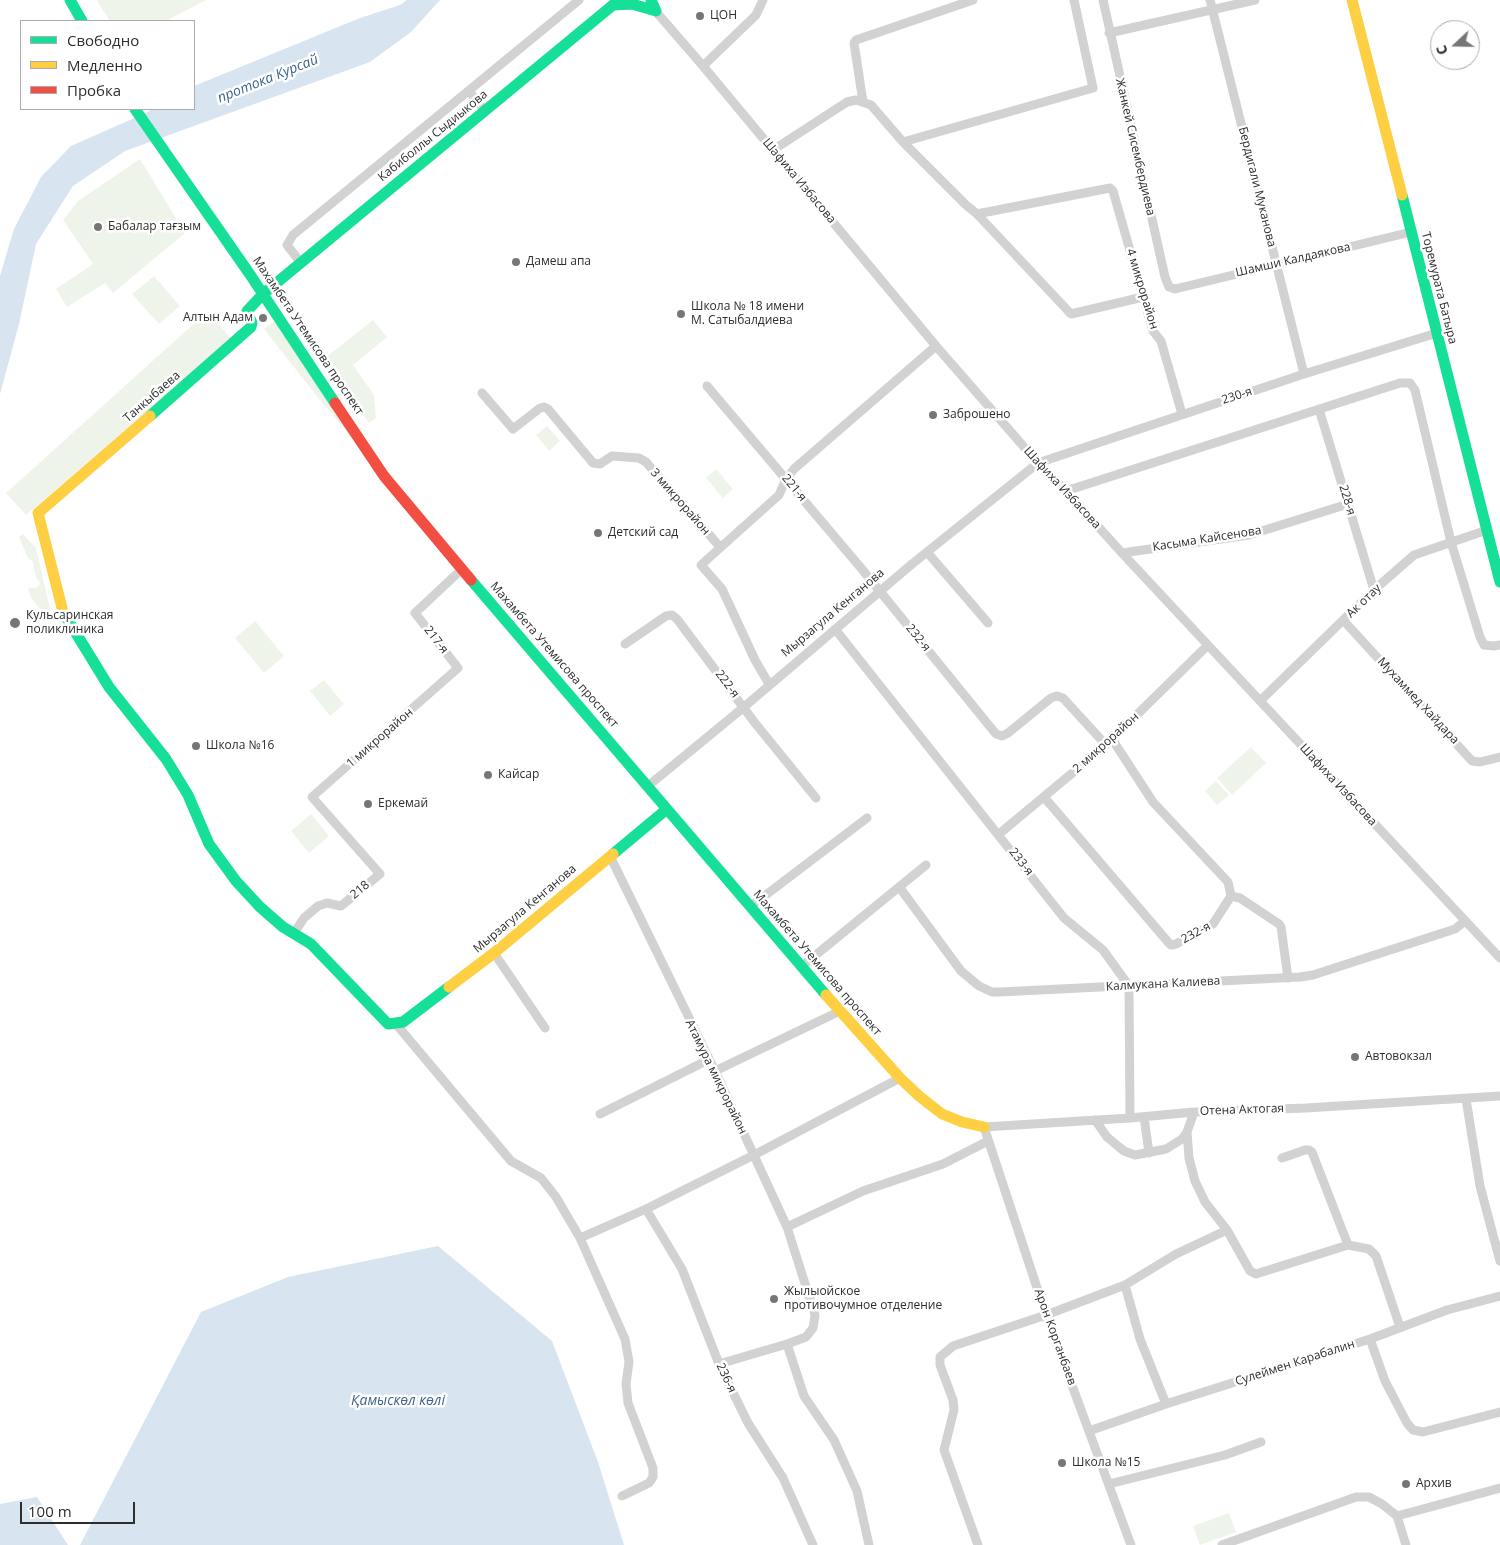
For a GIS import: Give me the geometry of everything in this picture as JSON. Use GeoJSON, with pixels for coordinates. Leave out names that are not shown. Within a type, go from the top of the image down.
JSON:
{"type":"FeatureCollection","features":[{"type":"Feature","properties":{"kind":"street"},"geometry":{"type":"LineString","coordinates":[[70,0],[81,20]]}},
{"type":"Feature","properties":{"kind":"street"},"geometry":{"type":"LineString","coordinates":[[301,263],[287,245],[293,235],[579,0]]}},
{"type":"Feature","properties":{"kind":"street","name":"Шафиха Избасова"},"geometry":{"type":"LineString","coordinates":[[646,0],[936,346],[1038,463],[1500,958]]}},
{"type":"Feature","properties":{"kind":"street"},"geometry":{"type":"LineString","coordinates":[[651,0],[656,11]]}},
{"type":"Feature","properties":{"kind":"street"},"geometry":{"type":"LineString","coordinates":[[703,66],[756,15],[763,0]]}},
{"type":"Feature","properties":{"kind":"street"},"geometry":{"type":"LineString","coordinates":[[863,102],[854,43],[856,40],[974,0]]}},
{"type":"Feature","properties":{"kind":"street"},"geometry":{"type":"LineString","coordinates":[[903,142],[1093,88],[1074,0]]}},
{"type":"Feature","properties":{"kind":"street","name":"Жанкей Сисембердиева"},"geometry":{"type":"LineString","coordinates":[[1103,0],[1165,277],[1169,287],[1175,289]]}},
{"type":"Feature","properties":{"kind":"street","name":"Бердигали Муканова"},"geometry":{"type":"LineString","coordinates":[[1210,0],[1304,374]]}},
{"type":"Feature","properties":{"kind":"street"},"geometry":{"type":"LineString","coordinates":[[1110,33],[1255,0]]}},
{"type":"Feature","properties":{"kind":"street","name":"Торемурата Батыра"},"geometry":{"type":"LineString","coordinates":[[1352,0],[1500,582]]}},
{"type":"Feature","properties":{"kind":"street"},"geometry":{"type":"LineString","coordinates":[[616,2],[632,4],[656,11]]}},
{"type":"Feature","properties":{"kind":"street","name":"Кабиболлы Сыдиыкова"},"geometry":{"type":"LineString","coordinates":[[263,294],[616,2]]}},
{"type":"Feature","properties":{"kind":"street"},"geometry":{"type":"LineString","coordinates":[[469,91],[485,111]]}},
{"type":"Feature","properties":{"kind":"street"},"geometry":{"type":"LineString","coordinates":[[773,150],[846,102],[856,100],[871,105],[903,142],[977,214],[1071,314],[1142,297]]}},
{"type":"Feature","properties":{"kind":"street","name":"Махамбета Утемисова проспект"},"geometry":{"type":"LineString","coordinates":[[135,110],[263,294],[384,476],[801,967],[900,1078],[942,1114],[962,1122],[984,1127]]}},
{"type":"Feature","properties":{"kind":"street","name":"4 микрорайон"},"geometry":{"type":"LineString","coordinates":[[977,214],[1105,188],[1110,188],[1114,191],[1142,297],[1153,331],[1161,341],[1182,414]]}},
{"type":"Feature","properties":{"kind":"street","name":"Шамши Калдаякова"},"geometry":{"type":"LineString","coordinates":[[1175,289],[1411,232]]}},
{"type":"Feature","properties":{"kind":"street","name":"Танкыбаева"},"geometry":{"type":"LineString","coordinates":[[263,294],[247,311],[252,323],[251,327],[38,513],[62,610],[75,632],[109,687],[166,759],[188,795],[209,844],[231,874],[260,906],[283,927],[294,933]]}},
{"type":"Feature","properties":{"kind":"street","name":"230-я"},"geometry":{"type":"LineString","coordinates":[[1038,463],[1304,374],[1437,333]]}},
{"type":"Feature","properties":{"kind":"street"},"geometry":{"type":"LineString","coordinates":[[769,684],[755,660],[722,589],[701,565],[779,495],[786,479],[794,469],[936,346]]}},
{"type":"Feature","properties":{"kind":"street"},"geometry":{"type":"LineString","coordinates":[[1066,491],[1400,382],[1410,383],[1415,390],[1451,542],[1480,637],[1484,645],[1500,645]]}},
{"type":"Feature","properties":{"kind":"street","name":"221-я"},"geometry":{"type":"LineString","coordinates":[[707,386],[880,591]]}},
{"type":"Feature","properties":{"kind":"street","name":"3 микрорайон"},"geometry":{"type":"LineString","coordinates":[[482,392],[513,429],[540,408],[548,409],[593,463],[600,464],[612,456],[640,458],[646,462],[720,547]]}},
{"type":"Feature","properties":{"kind":"street","name":"228-я"},"geometry":{"type":"LineString","coordinates":[[1319,409],[1374,590]]}},
{"type":"Feature","properties":{"kind":"street","name":"Мырзагула Кенганова"},"geometry":{"type":"LineString","coordinates":[[648,786],[927,552],[1038,463]]}},
{"type":"Feature","properties":{"kind":"street","name":"Касыма Кайсенова"},"geometry":{"type":"LineString","coordinates":[[1122,553],[1249,535],[1348,504]]}},
{"type":"Feature","properties":{"kind":"street","name":"Ак отау"},"geometry":{"type":"LineString","coordinates":[[1260,700],[1374,590],[1414,555],[1487,530]]}},
{"type":"Feature","properties":{"kind":"street"},"geometry":{"type":"LineString","coordinates":[[927,552],[988,623]]}},
{"type":"Feature","properties":{"kind":"street","name":"217-я"},"geometry":{"type":"LineString","coordinates":[[458,668],[415,613],[462,569]]}},
{"type":"Feature","properties":{"kind":"street","name":"232-я"},"geometry":{"type":"LineString","coordinates":[[880,591],[996,734],[1002,736],[1008,733],[1051,698],[1057,696],[1063,698],[1109,742],[1154,802],[1228,882],[1231,896],[1213,924],[1176,944],[1172,944],[1044,797]]}},
{"type":"Feature","properties":{"kind":"street","name":"222-я"},"geometry":{"type":"LineString","coordinates":[[625,644],[666,616],[672,615],[677,619],[816,798]]}},
{"type":"Feature","properties":{"kind":"street","name":"Мухаммед Хайдара"},"geometry":{"type":"LineString","coordinates":[[1344,621],[1472,761],[1480,762],[1500,757]]}},
{"type":"Feature","properties":{"kind":"street","name":"233-я"},"geometry":{"type":"LineString","coordinates":[[835,629],[1064,918],[1104,950],[1129,986]]}},
{"type":"Feature","properties":{"kind":"street","name":"2 микрорайон"},"geometry":{"type":"LineString","coordinates":[[999,834],[1109,742],[1208,645]]}},
{"type":"Feature","properties":{"kind":"street","name":"1 микрорайон"},"geometry":{"type":"LineString","coordinates":[[380,874],[312,797],[458,668]]}},
{"type":"Feature","properties":{"kind":"street","name":"Мырзагула Кенганова"},"geometry":{"type":"LineString","coordinates":[[396,1024],[403,1022],[494,953],[667,809]]}},
{"type":"Feature","properties":{"kind":"street"},"geometry":{"type":"LineString","coordinates":[[750,907],[867,818]]}},
{"type":"Feature","properties":{"kind":"street","name":"Атамура микрорайон"},"geometry":{"type":"LineString","coordinates":[[610,856],[715,1071],[787,1227],[815,1315],[814,1328],[806,1337],[787,1344]]}},
{"type":"Feature","properties":{"kind":"street"},"geometry":{"type":"LineString","coordinates":[[801,967],[926,866]]}},
{"type":"Feature","properties":{"kind":"street","name":"218"},"geometry":{"type":"LineString","coordinates":[[294,933],[304,918],[318,906],[327,903],[341,906],[380,874]]}},
{"type":"Feature","properties":{"kind":"street","name":"Калмукана Калиева"},"geometry":{"type":"LineString","coordinates":[[900,888],[960,970],[979,986],[992,992],[1288,978],[1313,975],[1455,929],[1465,921]]}},
{"type":"Feature","properties":{"kind":"street"},"geometry":{"type":"LineString","coordinates":[[1231,896],[1240,898],[1279,924],[1288,978]]}},
{"type":"Feature","properties":{"kind":"street"},"geometry":{"type":"LineString","coordinates":[[294,933],[311,944],[388,1024],[396,1024],[511,1161],[541,1178],[556,1197],[580,1238],[625,1339],[628,1362],[626,1384],[628,1402],[653,1468],[653,1477],[649,1484],[622,1496]]}},
{"type":"Feature","properties":{"kind":"street"},"geometry":{"type":"LineString","coordinates":[[494,953],[545,1028]]}},
{"type":"Feature","properties":{"kind":"street"},"geometry":{"type":"LineString","coordinates":[[1129,986],[1130,1118]]}},
{"type":"Feature","properties":{"kind":"street"},"geometry":{"type":"LineString","coordinates":[[715,1071],[840,1011]]}},
{"type":"Feature","properties":{"kind":"street"},"geometry":{"type":"LineString","coordinates":[[600,1114],[708,1060]]}},
{"type":"Feature","properties":{"kind":"street"},"geometry":{"type":"LineString","coordinates":[[580,1238],[646,1209],[754,1155],[900,1078]]}},
{"type":"Feature","properties":{"kind":"street","name":"Отена Актогая"},"geometry":{"type":"LineString","coordinates":[[984,1127],[1194,1112],[1306,1108],[1500,1096]]}},
{"type":"Feature","properties":{"kind":"street"},"geometry":{"type":"LineString","coordinates":[[1466,1099],[1480,1186],[1500,1261]]}},
{"type":"Feature","properties":{"kind":"street"},"geometry":{"type":"LineString","coordinates":[[1194,1112],[1188,1132],[1189,1158],[1195,1181],[1205,1202],[1227,1230],[1250,1271],[1256,1274],[1348,1245],[1369,1249],[1376,1256],[1400,1327]]}},
{"type":"Feature","properties":{"kind":"street"},"geometry":{"type":"LineString","coordinates":[[1144,1117],[1149,1153]]}},
{"type":"Feature","properties":{"kind":"street"},"geometry":{"type":"LineString","coordinates":[[1095,1120],[1107,1137],[1124,1151],[1135,1155],[1166,1149],[1177,1144],[1188,1132]]}},
{"type":"Feature","properties":{"kind":"street","name":"Арон Корганбаев"},"geometry":{"type":"LineString","coordinates":[[984,1127],[1046,1314],[1130,1545]]}},
{"type":"Feature","properties":{"kind":"street"},"geometry":{"type":"LineString","coordinates":[[787,1227],[862,1191],[943,1164],[988,1141]]}},
{"type":"Feature","properties":{"kind":"street"},"geometry":{"type":"LineString","coordinates":[[1282,1158],[1305,1150],[1312,1152],[1348,1245]]}},
{"type":"Feature","properties":{"kind":"street","name":"236-я"},"geometry":{"type":"LineString","coordinates":[[646,1209],[682,1269],[719,1364],[748,1423],[783,1478],[813,1545]]}},
{"type":"Feature","properties":{"kind":"street"},"geometry":{"type":"LineString","coordinates":[[978,1545],[944,1450],[954,1410],[953,1400],[940,1365],[940,1357],[953,1346],[1125,1285],[1176,1254],[1227,1230]]}},
{"type":"Feature","properties":{"kind":"street"},"geometry":{"type":"LineString","coordinates":[[1125,1285],[1140,1339],[1166,1404]]}},
{"type":"Feature","properties":{"kind":"street","name":"Сулеймен Карабалин"},"geometry":{"type":"LineString","coordinates":[[1089,1431],[1166,1404],[1370,1339],[1447,1310],[1500,1296]]}},
{"type":"Feature","properties":{"kind":"street"},"geometry":{"type":"LineString","coordinates":[[1370,1339],[1384,1382],[1407,1423],[1414,1430],[1423,1432],[1500,1412]]}},
{"type":"Feature","properties":{"kind":"street"},"geometry":{"type":"LineString","coordinates":[[719,1364],[787,1344],[804,1396],[834,1440],[857,1491],[868,1545]]}},
{"type":"Feature","properties":{"kind":"street"},"geometry":{"type":"LineString","coordinates":[[1109,1484],[1225,1455],[1261,1442]]}},
{"type":"Feature","properties":{"kind":"street"},"geometry":{"type":"LineString","coordinates":[[1397,1516],[1500,1488]]}},
{"type":"Feature","properties":{"kind":"street"},"geometry":{"type":"LineString","coordinates":[[1222,1545],[1356,1497],[1369,1498],[1382,1504],[1397,1516],[1406,1545]]}},
{"type":"Feature","properties":{"kind":"shaded area"},"geometry":{"type":"Polygon","coordinates":[[[206,0],[168,20],[109,20],[97,1],[206,0]]]}},
{"type":"Feature","properties":{"kind":"shaded area"},"geometry":{"type":"Polygon","coordinates":[[[140,159],[185,233],[113,293],[105,283],[67,307],[56,289],[93,264],[63,220],[78,201],[140,159]]]}},
{"type":"Feature","properties":{"kind":"shaded area"},"geometry":{"type":"Polygon","coordinates":[[[154,276],[180,306],[159,324],[132,294],[154,276]]]}},
{"type":"Feature","properties":{"kind":"shaded area"},"geometry":{"type":"Polygon","coordinates":[[[208,311],[231,339],[26,515],[6,493],[208,311]]]}},
{"type":"Feature","properties":{"kind":"shaded area"},"geometry":{"type":"Polygon","coordinates":[[[276,320],[362,450],[264,329],[276,320]]]}},
{"type":"Feature","properties":{"kind":"shaded area"},"geometry":{"type":"Polygon","coordinates":[[[373,320],[387,337],[353,365],[374,395],[376,418],[369,423],[325,358],[373,320]]]}},
{"type":"Feature","properties":{"kind":"shaded area"},"geometry":{"type":"Polygon","coordinates":[[[547,426],[560,441],[549,451],[536,435],[547,426]]]}},
{"type":"Feature","properties":{"kind":"shaded area"},"geometry":{"type":"Polygon","coordinates":[[[716,469],[733,489],[723,498],[706,478],[716,469]]]}},
{"type":"Feature","properties":{"kind":"shaded area"},"geometry":{"type":"Polygon","coordinates":[[[23,534],[36,548],[50,609],[40,609],[31,598],[28,588],[36,588],[40,582],[36,578],[33,562],[28,558],[19,537],[23,534]]]}},
{"type":"Feature","properties":{"kind":"shaded area"},"geometry":{"type":"Polygon","coordinates":[[[255,621],[284,656],[264,673],[235,638],[255,621]]]}},
{"type":"Feature","properties":{"kind":"shaded area"},"geometry":{"type":"Polygon","coordinates":[[[324,680],[344,704],[330,716],[310,691],[324,680]]]}},
{"type":"Feature","properties":{"kind":"shaded area"},"geometry":{"type":"Polygon","coordinates":[[[1251,747],[1266,763],[1232,795],[1217,778],[1251,747]]]}},
{"type":"Feature","properties":{"kind":"shaded area"},"geometry":{"type":"Polygon","coordinates":[[[1216,781],[1229,795],[1217,805],[1205,791],[1216,781]]]}},
{"type":"Feature","properties":{"kind":"shaded area"},"geometry":{"type":"Polygon","coordinates":[[[311,814],[329,836],[309,853],[291,831],[311,814]]]}},
{"type":"Feature","properties":{"kind":"shaded area"},"geometry":{"type":"Polygon","coordinates":[[[1229,1513],[1236,1532],[1200,1545],[1193,1526],[1229,1513]]]}},
{"type":"Feature","properties":{"kind":"water","name":"протока Курсай"},"geometry":{"type":"Polygon","coordinates":[[[407,0],[440,0],[411,32],[370,62],[125,151],[73,186],[36,244],[19,324],[0,394],[0,276],[14,229],[41,177],[71,146],[150,110],[195,110],[195,86],[360,18],[400,5],[407,0]]]}},
{"type":"Feature","properties":{"kind":"water","name":"Қамыскөл көлі"},"geometry":{"type":"Polygon","coordinates":[[[438,1246],[552,1341],[598,1462],[624,1545],[80,1545],[201,1312],[288,1277],[438,1246]]]}},
{"type":"Feature","properties":{"kind":"water"},"geometry":{"type":"Polygon","coordinates":[[[37,1497],[68,1545],[0,1545],[0,1504],[37,1497]]]}},
{"type":"Feature","properties":{"kind":"traffic: fast"},"geometry":{"type":"LineString","coordinates":[[70,0],[81,20]]}},
{"type":"Feature","properties":{"kind":"traffic: fast"},"geometry":{"type":"LineString","coordinates":[[150,416],[251,327],[252,323],[247,311],[263,294],[619,0]]}},
{"type":"Feature","properties":{"kind":"traffic: fast"},"geometry":{"type":"LineString","coordinates":[[614,5],[632,4],[656,11],[651,0]]}},
{"type":"Feature","properties":{"kind":"traffic: fast"},"geometry":{"type":"LineString","coordinates":[[136,110],[251,276],[335,403]]}},
{"type":"Feature","properties":{"kind":"traffic: fast"},"geometry":{"type":"LineString","coordinates":[[1402,195],[1500,582]]}},
{"type":"Feature","properties":{"kind":"traffic: fast"},"geometry":{"type":"LineString","coordinates":[[471,580],[826,995]]}},
{"type":"Feature","properties":{"kind":"traffic: fast"},"geometry":{"type":"LineString","coordinates":[[63,612],[109,687],[166,759],[188,795],[209,844],[236,881],[260,907],[283,927],[311,944],[388,1024],[403,1022],[449,987]]}},
{"type":"Feature","properties":{"kind":"traffic: fast"},"geometry":{"type":"LineString","coordinates":[[613,854],[667,809]]}},
{"type":"Feature","properties":{"kind":"traffic: slow"},"geometry":{"type":"LineString","coordinates":[[1352,0],[1402,195]]}},
{"type":"Feature","properties":{"kind":"traffic: slow"},"geometry":{"type":"LineString","coordinates":[[63,612],[38,513],[150,416]]}},
{"type":"Feature","properties":{"kind":"traffic: slow"},"geometry":{"type":"LineString","coordinates":[[449,987],[494,953],[613,854]]}},
{"type":"Feature","properties":{"kind":"traffic: slow"},"geometry":{"type":"LineString","coordinates":[[826,995],[900,1078],[919,1096],[942,1114],[962,1122],[984,1127]]}},
{"type":"Feature","properties":{"kind":"traffic: jam"},"geometry":{"type":"LineString","coordinates":[[335,403],[384,476],[471,580]]}},
{"type":"Feature","properties":{"kind":"place","name":"ЦОН"},"geometry":{"type":"Point","coordinates":[700,16]}},
{"type":"Feature","properties":{"kind":"place","name":"Бабалар тағзым"},"geometry":{"type":"Point","coordinates":[98,227]}},
{"type":"Feature","properties":{"kind":"place","name":"Дамеш апа"},"geometry":{"type":"Point","coordinates":[516,262]}},
{"type":"Feature","properties":{"kind":"place","name":"Школа № 18 имени М. Сатыбалдиева"},"geometry":{"type":"Point","coordinates":[681,314]}},
{"type":"Feature","properties":{"kind":"place","name":"Алтын Адам"},"geometry":{"type":"Point","coordinates":[263,318]}},
{"type":"Feature","properties":{"kind":"place","name":"Заброшено"},"geometry":{"type":"Point","coordinates":[933,415]}},
{"type":"Feature","properties":{"kind":"place","name":"Детский сад"},"geometry":{"type":"Point","coordinates":[598,533]}},
{"type":"Feature","properties":{"kind":"place","name":"Кульсаринская поликлиника"},"geometry":{"type":"Point","coordinates":[15,623]}},
{"type":"Feature","properties":{"kind":"place","name":"Школа №16"},"geometry":{"type":"Point","coordinates":[196,746]}},
{"type":"Feature","properties":{"kind":"place","name":"Кайсар"},"geometry":{"type":"Point","coordinates":[488,775]}},
{"type":"Feature","properties":{"kind":"place","name":"Еркемай"},"geometry":{"type":"Point","coordinates":[368,804]}},
{"type":"Feature","properties":{"kind":"place","name":"Автовокзал"},"geometry":{"type":"Point","coordinates":[1355,1057]}},
{"type":"Feature","properties":{"kind":"place","name":"Жылыойское противочумное отделение"},"geometry":{"type":"Point","coordinates":[774,1299]}},
{"type":"Feature","properties":{"kind":"place","name":"Школа №15"},"geometry":{"type":"Point","coordinates":[1062,1463]}},
{"type":"Feature","properties":{"kind":"place","name":"Архив"},"geometry":{"type":"Point","coordinates":[1406,1484]}}]}
